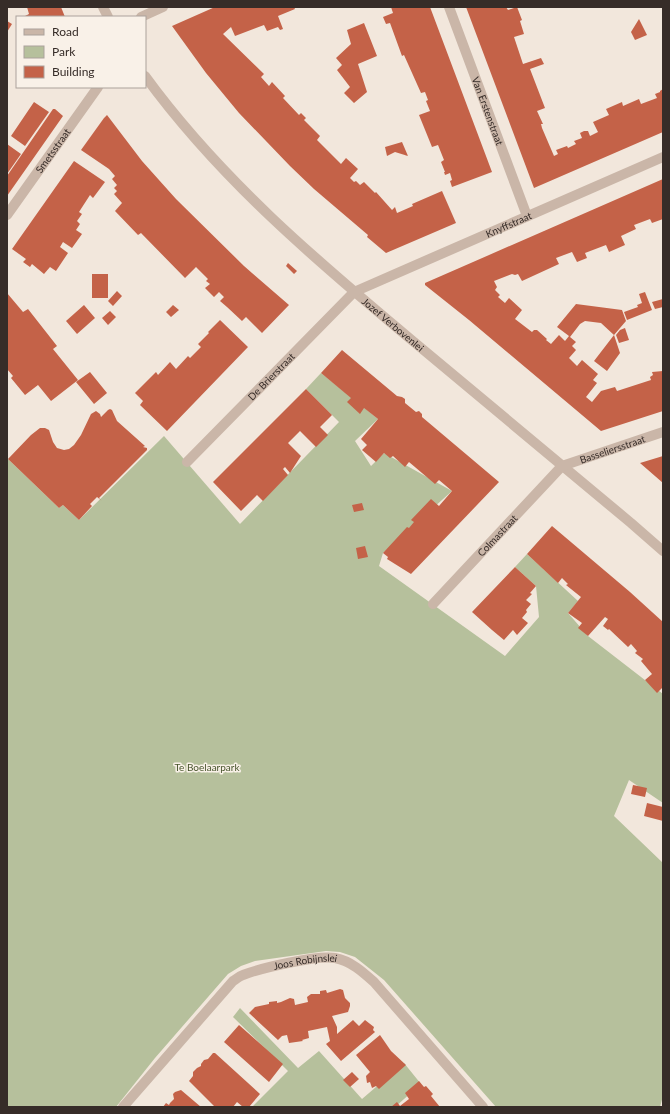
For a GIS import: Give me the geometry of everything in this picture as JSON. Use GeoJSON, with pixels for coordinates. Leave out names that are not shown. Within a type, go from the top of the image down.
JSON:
{"type":"FeatureCollection","features":[{"type":"Feature","properties":{"kind":"street"},"geometry":{"type":"LineString","coordinates":[[103,7],[108,16]]}},
{"type":"Feature","properties":{"kind":"street"},"geometry":{"type":"LineString","coordinates":[[143,16],[163,7]]}},
{"type":"Feature","properties":{"kind":"street","name":"Van Erstenstraat"},"geometry":{"type":"LineString","coordinates":[[449,7],[527,216]]}},
{"type":"Feature","properties":{"kind":"street","name":"Jozef Verbovenlei"},"geometry":{"type":"LineString","coordinates":[[146,77],[194,138],[244,192],[354,292],[663,551]]}},
{"type":"Feature","properties":{"kind":"street","name":"Smetsstraat"},"geometry":{"type":"LineString","coordinates":[[7,215],[97,88]]}},
{"type":"Feature","properties":{"kind":"street","name":"Knyffstraat"},"geometry":{"type":"LineString","coordinates":[[354,292],[663,157]]}},
{"type":"Feature","properties":{"kind":"street","name":"De Brierstraat"},"geometry":{"type":"LineString","coordinates":[[187,462],[354,292]]}},
{"type":"Feature","properties":{"kind":"street","name":"Basseliersstraat"},"geometry":{"type":"LineString","coordinates":[[562,466],[663,432]]}},
{"type":"Feature","properties":{"kind":"street","name":"Colmastraat"},"geometry":{"type":"LineString","coordinates":[[433,604],[562,466]]}},
{"type":"Feature","properties":{"kind":"street","name":"Joos Robijnslei"},"geometry":{"type":"LineString","coordinates":[[123,1107],[233,981],[242,975],[255,971],[324,957],[346,962],[361,971],[374,982],[483,1107]]}},
{"type":"Feature","properties":{"kind":"green space","name":"Te Boelaarpark"},"geometry":{"type":"Polygon","coordinates":[[[321,373],[378,419],[355,441],[371,466],[384,453],[452,491],[383,553],[379,566],[505,656],[539,617],[536,586],[515,567],[527,554],[578,601],[568,613],[588,636],[663,694],[663,803],[629,780],[614,816],[663,863],[663,1096],[660,1107],[496,1107],[384,980],[355,957],[340,952],[326,951],[255,961],[241,966],[228,974],[155,1058],[116,1107],[7,1107],[7,459],[59,508],[63,505],[79,520],[164,436],[240,524],[339,422],[306,389],[321,373]]]}},
{"type":"Feature","properties":{"kind":"green space"},"geometry":{"type":"Polygon","coordinates":[[[240,1008],[298,1068],[319,1051],[362,1099],[404,1063],[421,1084],[395,1107],[252,1107],[288,1071],[233,1017],[240,1008]]]}},
{"type":"Feature","properties":{"kind":"building"},"geometry":{"type":"Polygon","coordinates":[[[27,7],[61,7],[65,16],[25,16],[29,14],[27,7]]]}},
{"type":"Feature","properties":{"kind":"building"},"geometry":{"type":"Polygon","coordinates":[[[215,7],[294,7],[295,9],[278,16],[283,29],[280,30],[278,27],[267,31],[264,25],[235,36],[231,27],[223,34],[264,74],[261,77],[269,86],[272,82],[285,96],[283,98],[299,115],[301,113],[306,118],[304,120],[320,136],[317,140],[341,164],[346,158],[358,169],[350,178],[354,182],[356,181],[360,185],[364,182],[375,193],[376,192],[392,210],[395,207],[397,213],[413,206],[412,204],[442,191],[456,223],[386,253],[367,237],[368,235],[314,189],[290,166],[239,113],[206,73],[172,26],[215,7]]]}},
{"type":"Feature","properties":{"kind":"building"},"geometry":{"type":"Polygon","coordinates":[[[391,7],[430,7],[492,172],[452,187],[450,173],[445,175],[444,172],[441,162],[444,160],[438,145],[432,147],[419,115],[430,111],[426,101],[428,100],[425,92],[421,93],[404,55],[402,56],[390,23],[386,24],[383,17],[393,13],[391,7]]]}},
{"type":"Feature","properties":{"kind":"building"},"geometry":{"type":"Polygon","coordinates":[[[466,7],[506,7],[508,10],[517,7],[522,20],[520,21],[524,34],[514,37],[523,64],[541,58],[544,64],[530,69],[545,108],[537,111],[543,124],[541,124],[542,128],[554,156],[558,154],[556,150],[567,146],[568,148],[576,144],[574,141],[582,138],[580,133],[588,131],[590,136],[598,132],[593,122],[609,115],[606,109],[622,102],[623,106],[639,99],[641,104],[657,98],[655,94],[663,89],[663,132],[534,188],[466,7]]]}},
{"type":"Feature","properties":{"kind":"building"},"geometry":{"type":"Polygon","coordinates":[[[639,19],[647,35],[635,40],[631,32],[639,19]]]}},
{"type":"Feature","properties":{"kind":"building"},"geometry":{"type":"Polygon","coordinates":[[[7,21],[12,24],[7,32],[7,21]]]}},
{"type":"Feature","properties":{"kind":"building"},"geometry":{"type":"Polygon","coordinates":[[[364,23],[377,56],[358,64],[367,92],[354,103],[344,93],[350,87],[337,70],[342,65],[336,58],[351,44],[347,30],[364,23]]]}},
{"type":"Feature","properties":{"kind":"building"},"geometry":{"type":"Polygon","coordinates":[[[34,102],[49,112],[25,146],[11,136],[34,102]]]}},
{"type":"Feature","properties":{"kind":"building"},"geometry":{"type":"Polygon","coordinates":[[[53,109],[63,116],[7,196],[7,176],[53,109]]]}},
{"type":"Feature","properties":{"kind":"building"},"geometry":{"type":"Polygon","coordinates":[[[107,115],[142,161],[176,199],[244,266],[289,305],[262,333],[246,317],[242,321],[220,301],[224,297],[219,292],[214,297],[205,288],[210,284],[206,281],[208,279],[196,267],[185,278],[141,233],[138,235],[115,211],[122,203],[114,194],[117,191],[114,188],[117,185],[112,179],[115,176],[109,169],[81,150],[107,115]]]}},
{"type":"Feature","properties":{"kind":"building"},"geometry":{"type":"Polygon","coordinates":[[[402,142],[408,156],[395,152],[387,156],[385,147],[402,142]]]}},
{"type":"Feature","properties":{"kind":"building"},"geometry":{"type":"Polygon","coordinates":[[[7,144],[21,154],[7,174],[7,144]]]}},
{"type":"Feature","properties":{"kind":"building"},"geometry":{"type":"Polygon","coordinates":[[[74,161],[105,182],[93,198],[90,195],[79,212],[82,214],[77,221],[80,224],[76,230],[82,234],[72,248],[63,242],[60,247],[68,253],[56,271],[50,267],[44,274],[32,264],[30,267],[23,262],[26,259],[12,249],[74,161]]]}},
{"type":"Feature","properties":{"kind":"building"},"geometry":{"type":"Polygon","coordinates":[[[663,179],[663,219],[652,223],[650,219],[634,225],[636,229],[621,236],[625,245],[609,252],[606,245],[585,253],[587,258],[577,262],[572,252],[556,258],[559,264],[522,281],[518,274],[512,274],[494,281],[497,287],[495,290],[500,295],[498,297],[505,303],[509,298],[522,310],[515,319],[532,332],[537,330],[551,344],[559,335],[565,341],[569,336],[557,327],[576,304],[622,310],[626,321],[614,335],[601,323],[585,321],[580,324],[570,337],[576,342],[572,346],[576,350],[569,358],[577,366],[582,360],[598,374],[593,380],[597,383],[586,397],[592,402],[601,391],[615,387],[617,391],[651,380],[650,377],[653,375],[652,372],[663,371],[663,411],[601,431],[425,285],[425,283],[663,179]]]}},
{"type":"Feature","properties":{"kind":"building"},"geometry":{"type":"Polygon","coordinates":[[[288,263],[297,271],[294,274],[286,266],[288,263]]]}},
{"type":"Feature","properties":{"kind":"building"},"geometry":{"type":"Polygon","coordinates":[[[92,274],[108,274],[108,298],[92,298],[92,274]]]}},
{"type":"Feature","properties":{"kind":"building"},"geometry":{"type":"Polygon","coordinates":[[[117,291],[122,296],[113,306],[108,301],[117,291]]]}},
{"type":"Feature","properties":{"kind":"building"},"geometry":{"type":"Polygon","coordinates":[[[645,292],[652,310],[627,320],[624,312],[638,307],[637,305],[642,303],[639,294],[645,292]]]}},
{"type":"Feature","properties":{"kind":"building"},"geometry":{"type":"Polygon","coordinates":[[[7,293],[23,312],[28,309],[57,346],[53,349],[78,380],[51,401],[38,385],[25,395],[11,378],[13,376],[7,369],[7,293]]]}},
{"type":"Feature","properties":{"kind":"building"},"geometry":{"type":"Polygon","coordinates":[[[663,299],[663,307],[655,309],[652,302],[663,299]]]}},
{"type":"Feature","properties":{"kind":"building"},"geometry":{"type":"Polygon","coordinates":[[[84,305],[95,318],[77,334],[66,321],[84,305]]]}},
{"type":"Feature","properties":{"kind":"building"},"geometry":{"type":"Polygon","coordinates":[[[173,305],[179,310],[171,317],[166,312],[173,305]]]}},
{"type":"Feature","properties":{"kind":"building"},"geometry":{"type":"Polygon","coordinates":[[[110,311],[116,317],[108,325],[102,318],[110,311]]]}},
{"type":"Feature","properties":{"kind":"building"},"geometry":{"type":"Polygon","coordinates":[[[220,320],[248,347],[167,431],[140,405],[143,401],[135,393],[156,372],[158,375],[170,362],[176,369],[188,356],[190,358],[201,347],[198,344],[220,320]]]}},
{"type":"Feature","properties":{"kind":"building"},"geometry":{"type":"Polygon","coordinates":[[[625,328],[629,340],[619,343],[616,335],[620,330],[625,328]]]}},
{"type":"Feature","properties":{"kind":"building"},"geometry":{"type":"Polygon","coordinates":[[[614,335],[620,353],[607,371],[594,361],[614,335]]]}},
{"type":"Feature","properties":{"kind":"building"},"geometry":{"type":"Polygon","coordinates":[[[342,350],[397,396],[405,399],[405,403],[416,412],[419,411],[422,414],[422,417],[499,482],[411,574],[387,559],[388,557],[383,553],[407,527],[409,528],[414,522],[411,520],[431,499],[439,506],[452,491],[439,480],[435,484],[409,462],[405,467],[393,456],[390,458],[384,453],[376,462],[362,450],[367,445],[361,439],[378,419],[364,408],[360,414],[347,402],[351,398],[321,373],[342,350]]]}},
{"type":"Feature","properties":{"kind":"building"},"geometry":{"type":"Polygon","coordinates":[[[90,372],[107,393],[94,404],[76,382],[90,372]]]}},
{"type":"Feature","properties":{"kind":"building"},"geometry":{"type":"Polygon","coordinates":[[[306,389],[332,415],[320,427],[328,435],[316,447],[300,431],[288,443],[301,456],[290,473],[285,467],[283,469],[288,475],[263,501],[257,495],[241,511],[213,482],[306,389]]]}},
{"type":"Feature","properties":{"kind":"building"},"geometry":{"type":"Polygon","coordinates":[[[110,409],[112,410],[117,421],[145,446],[143,447],[147,448],[147,450],[99,498],[102,501],[97,497],[90,504],[92,506],[79,520],[63,505],[59,508],[8,459],[31,435],[40,428],[49,430],[53,442],[57,448],[64,450],[69,449],[81,435],[91,414],[96,411],[101,417],[110,409]]]}},
{"type":"Feature","properties":{"kind":"building"},"geometry":{"type":"Polygon","coordinates":[[[663,456],[663,483],[640,463],[663,456]]]}},
{"type":"Feature","properties":{"kind":"building"},"geometry":{"type":"Polygon","coordinates":[[[362,503],[364,510],[354,512],[352,505],[362,503]]]}},
{"type":"Feature","properties":{"kind":"building"},"geometry":{"type":"Polygon","coordinates":[[[552,526],[663,622],[663,687],[657,693],[645,680],[652,674],[641,661],[643,659],[635,653],[637,651],[631,644],[628,647],[609,629],[608,630],[603,626],[608,619],[605,617],[588,636],[578,628],[582,623],[568,613],[581,597],[566,585],[568,584],[562,578],[558,583],[527,554],[552,526]]]}},
{"type":"Feature","properties":{"kind":"building"},"geometry":{"type":"Polygon","coordinates":[[[365,546],[368,557],[358,559],[356,548],[365,546]]]}},
{"type":"Feature","properties":{"kind":"building"},"geometry":{"type":"Polygon","coordinates":[[[515,567],[536,586],[530,593],[532,594],[526,600],[531,604],[522,618],[528,623],[517,635],[513,630],[504,640],[472,612],[515,567]]]}},
{"type":"Feature","properties":{"kind":"building"},"geometry":{"type":"Polygon","coordinates":[[[633,785],[647,788],[645,797],[631,794],[633,785]]]}},
{"type":"Feature","properties":{"kind":"building"},"geometry":{"type":"Polygon","coordinates":[[[647,803],[663,807],[663,821],[644,816],[647,803]]]}},
{"type":"Feature","properties":{"kind":"building"},"geometry":{"type":"Polygon","coordinates":[[[340,989],[343,990],[345,998],[350,1003],[350,1006],[348,1012],[332,1016],[337,1027],[337,1034],[353,1020],[359,1026],[365,1020],[374,1027],[373,1030],[375,1032],[341,1061],[326,1044],[330,1041],[327,1027],[308,1031],[309,1038],[302,1040],[303,1041],[289,1043],[287,1035],[282,1036],[278,1040],[249,1013],[255,1007],[269,1004],[269,1002],[277,1001],[277,1003],[290,998],[294,999],[295,1005],[308,1002],[307,997],[311,994],[320,994],[320,991],[326,990],[327,993],[340,989]]]}},
{"type":"Feature","properties":{"kind":"building"},"geometry":{"type":"Polygon","coordinates":[[[239,1025],[283,1064],[269,1082],[224,1042],[239,1025]]]}},
{"type":"Feature","properties":{"kind":"building"},"geometry":{"type":"Polygon","coordinates":[[[380,1035],[391,1051],[406,1065],[379,1089],[376,1086],[372,1088],[370,1082],[367,1083],[366,1076],[370,1072],[356,1055],[380,1035]]]}},
{"type":"Feature","properties":{"kind":"building"},"geometry":{"type":"Polygon","coordinates":[[[213,1053],[215,1053],[260,1094],[249,1107],[243,1107],[237,1102],[233,1107],[215,1107],[189,1081],[193,1076],[193,1072],[213,1053]]]}},
{"type":"Feature","properties":{"kind":"building"},"geometry":{"type":"Polygon","coordinates":[[[352,1072],[359,1079],[350,1087],[343,1080],[352,1072]]]}},
{"type":"Feature","properties":{"kind":"building"},"geometry":{"type":"Polygon","coordinates":[[[419,1081],[433,1094],[431,1096],[440,1107],[391,1107],[397,1102],[400,1106],[409,1099],[405,1093],[419,1081]]]}},
{"type":"Feature","properties":{"kind":"building"},"geometry":{"type":"Polygon","coordinates":[[[181,1090],[201,1107],[163,1107],[166,1103],[169,1105],[174,1099],[173,1094],[175,1092],[181,1090]]]}}]}
